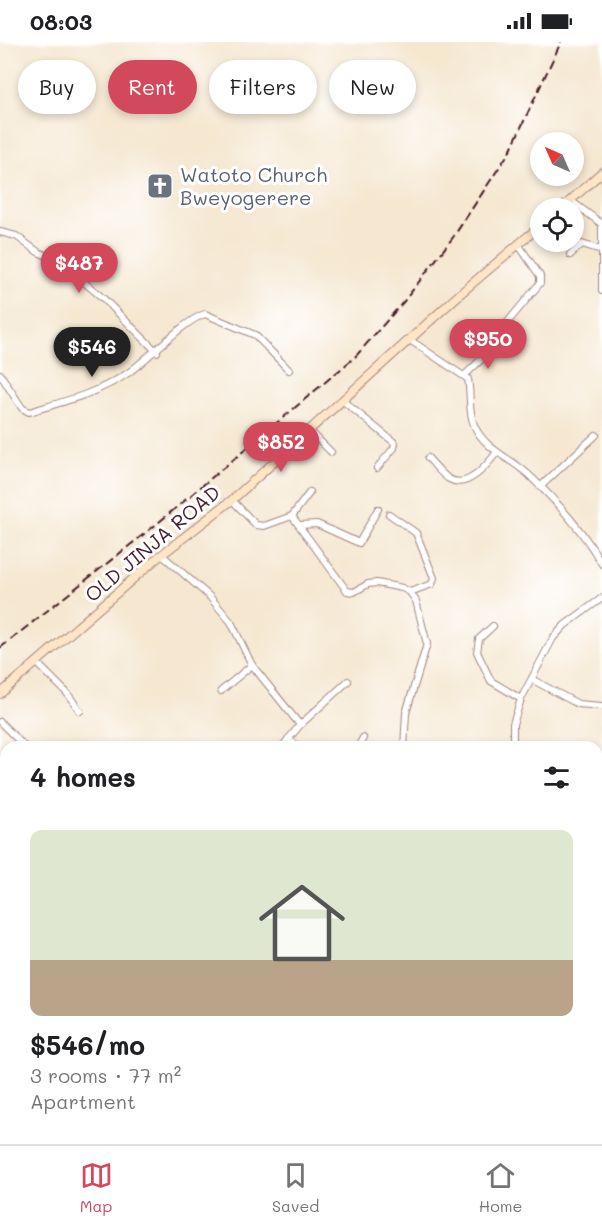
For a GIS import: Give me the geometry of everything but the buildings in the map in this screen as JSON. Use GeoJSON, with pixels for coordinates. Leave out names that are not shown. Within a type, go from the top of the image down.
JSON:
{"type":"FeatureCollection","features":[{"type":"Feature","properties":{"kind":"main road"},"geometry":{"type":"LineString","coordinates":[[574,198],[602,172]]}},
{"type":"Feature","properties":{"kind":"main road","name":"OLD JINJA ROAD"},"geometry":{"type":"LineString","coordinates":[[0,694],[162,555],[232,500],[530,234]]}},
{"type":"Feature","properties":{"kind":"street"},"geometry":{"type":"LineString","coordinates":[[584,211],[602,224],[602,291]]}},
{"type":"Feature","properties":{"kind":"street"},"geometry":{"type":"LineString","coordinates":[[0,232],[24,240],[38,252],[59,261],[104,300],[157,352]]}},
{"type":"Feature","properties":{"kind":"street"},"geometry":{"type":"LineString","coordinates":[[507,323],[540,283],[540,276],[518,244]]}},
{"type":"Feature","properties":{"kind":"street"},"geometry":{"type":"LineString","coordinates":[[570,255],[582,244],[601,250]]}},
{"type":"Feature","properties":{"kind":"street"},"geometry":{"type":"LineString","coordinates":[[0,374],[22,408],[28,412],[75,398],[112,382],[157,352],[182,328],[200,315],[211,314],[255,334],[289,370]]}},
{"type":"Feature","properties":{"kind":"street"},"geometry":{"type":"LineString","coordinates":[[410,340],[468,379],[475,426],[497,452],[518,465],[541,486],[578,528],[602,564]]}},
{"type":"Feature","properties":{"kind":"street"},"geometry":{"type":"LineString","coordinates":[[464,376],[494,347]]}},
{"type":"Feature","properties":{"kind":"street"},"geometry":{"type":"LineString","coordinates":[[343,401],[395,443],[394,448],[377,468]]}},
{"type":"Feature","properties":{"kind":"street"},"geometry":{"type":"LineString","coordinates":[[310,431],[331,452]]}},
{"type":"Feature","properties":{"kind":"street"},"geometry":{"type":"LineString","coordinates":[[541,486],[597,435]]}},
{"type":"Feature","properties":{"kind":"street"},"geometry":{"type":"LineString","coordinates":[[429,458],[448,479],[458,482],[484,468],[497,452]]}},
{"type":"Feature","properties":{"kind":"street"},"geometry":{"type":"LineString","coordinates":[[232,500],[256,525],[264,526],[292,516],[310,492]]}},
{"type":"Feature","properties":{"kind":"street"},"geometry":{"type":"LineString","coordinates":[[300,525],[317,524],[358,543],[378,509]]}},
{"type":"Feature","properties":{"kind":"street"},"geometry":{"type":"LineString","coordinates":[[292,516],[347,591],[354,592],[373,582],[410,592],[432,584],[435,578],[416,533],[389,514]]}},
{"type":"Feature","properties":{"kind":"street"},"geometry":{"type":"LineString","coordinates":[[162,555],[218,605],[238,633],[252,665],[300,725]]}},
{"type":"Feature","properties":{"kind":"street"},"geometry":{"type":"LineString","coordinates":[[404,741],[406,713],[427,644],[416,601],[410,592]]}},
{"type":"Feature","properties":{"kind":"street"},"geometry":{"type":"LineString","coordinates":[[513,741],[513,724],[521,699],[559,630],[602,598]]}},
{"type":"Feature","properties":{"kind":"street"},"geometry":{"type":"LineString","coordinates":[[493,626],[479,639],[477,652],[491,681],[521,699]]}},
{"type":"Feature","properties":{"kind":"street"},"geometry":{"type":"LineString","coordinates":[[37,663],[67,693],[80,711]]}},
{"type":"Feature","properties":{"kind":"street"},"geometry":{"type":"LineString","coordinates":[[221,691],[252,665]]}},
{"type":"Feature","properties":{"kind":"street"},"geometry":{"type":"LineString","coordinates":[[533,680],[578,704],[602,706]]}},
{"type":"Feature","properties":{"kind":"street"},"geometry":{"type":"LineString","coordinates":[[291,741],[288,739],[300,725],[348,681]]}},
{"type":"Feature","properties":{"kind":"street"},"geometry":{"type":"LineString","coordinates":[[0,722],[19,741]]}},
{"type":"Feature","properties":{"kind":"railway"},"geometry":{"type":"LineString","coordinates":[[0,648],[158,523],[355,357],[405,300],[454,236],[510,151],[561,42]]}},
{"type":"Feature","properties":{"kind":"place","name":"Watoto Church Bweyogerere"},"geometry":{"type":"Point","coordinates":[160,186]}}]}
